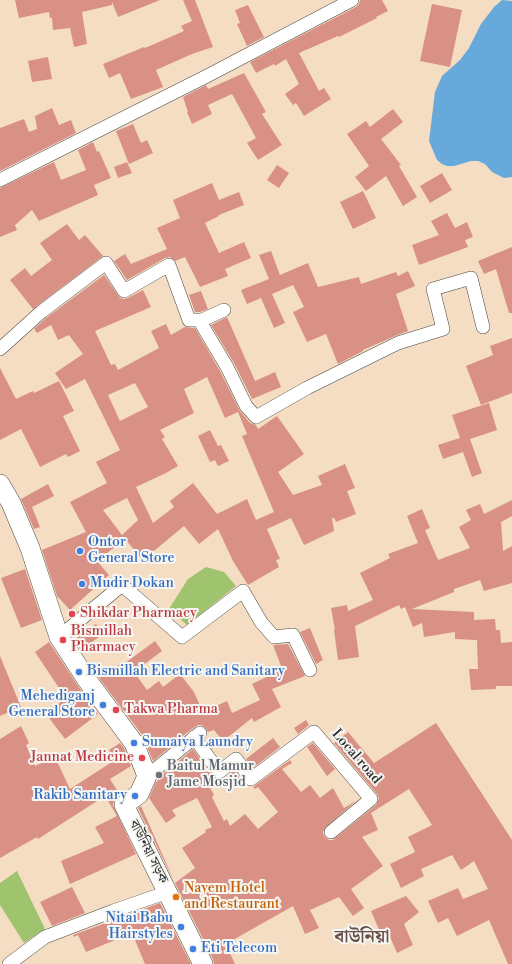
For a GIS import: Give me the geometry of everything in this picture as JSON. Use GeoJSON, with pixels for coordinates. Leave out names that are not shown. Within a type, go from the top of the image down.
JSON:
{"type":"FeatureCollection","features":[{"type":"Feature","properties":{"kind":"street"},"geometry":{"type":"LineString","coordinates":[[0,180],[207,76],[352,0]]}},
{"type":"Feature","properties":{"kind":"street"},"geometry":{"type":"LineString","coordinates":[[0,349],[41,312],[106,263],[124,292],[169,265],[189,320],[202,320],[224,310]]}},
{"type":"Feature","properties":{"kind":"street"},"geometry":{"type":"LineString","coordinates":[[202,320],[202,325],[227,367],[246,406],[256,417],[307,388],[398,344],[443,329],[433,290],[471,278],[483,327]]}},
{"type":"Feature","properties":{"kind":"street"},"geometry":{"type":"LineString","coordinates":[[0,484],[11,503],[30,548],[59,637],[87,680],[134,743],[147,776]]}},
{"type":"Feature","properties":{"kind":"street"},"geometry":{"type":"LineString","coordinates":[[59,637],[122,585],[182,637],[243,591],[261,622],[274,637],[293,635],[310,670]]}},
{"type":"Feature","properties":{"kind":"street","name":"Local road"},"geometry":{"type":"LineString","coordinates":[[147,776],[198,734],[219,772],[236,758],[251,779],[314,732],[371,799],[331,832]]}},
{"type":"Feature","properties":{"kind":"street","name":"বাউনিয়া সড়ক"},"geometry":{"type":"LineString","coordinates":[[147,776],[140,794],[124,805],[204,964]]}},
{"type":"Feature","properties":{"kind":"street"},"geometry":{"type":"LineString","coordinates":[[9,964],[45,937],[168,892]]}},
{"type":"Feature","properties":{"kind":"green space"},"geometry":{"type":"Polygon","coordinates":[[[206,567],[224,572],[236,586],[187,625],[169,609],[188,579],[206,567]]]}},
{"type":"Feature","properties":{"kind":"green space"},"geometry":{"type":"Polygon","coordinates":[[[17,871],[45,929],[24,943],[0,905],[0,883],[17,871]]]}},
{"type":"Feature","properties":{"kind":"water"},"geometry":{"type":"Polygon","coordinates":[[[502,0],[512,1],[512,177],[504,178],[492,172],[485,164],[478,161],[471,161],[454,166],[442,164],[437,160],[429,141],[435,92],[442,76],[460,60],[469,48],[481,24],[494,7],[502,0]]]}},
{"type":"Feature","properties":{"kind":"building"},"geometry":{"type":"Polygon","coordinates":[[[15,0],[160,0],[118,17],[112,2],[112,5],[82,12],[87,44],[74,47],[70,28],[53,30],[52,18],[50,18],[49,12],[19,18],[15,0]]]}},
{"type":"Feature","properties":{"kind":"building"},"geometry":{"type":"Polygon","coordinates":[[[183,0],[195,0],[213,47],[192,54],[156,70],[163,87],[131,99],[120,73],[109,78],[103,64],[184,31],[181,26],[192,21],[183,0]]]}},
{"type":"Feature","properties":{"kind":"building"},"geometry":{"type":"Polygon","coordinates":[[[360,0],[382,0],[388,11],[339,37],[338,36],[299,53],[319,91],[324,88],[331,99],[304,116],[296,103],[293,105],[285,94],[299,84],[286,59],[275,66],[274,64],[256,73],[250,62],[356,7],[360,0]]]}},
{"type":"Feature","properties":{"kind":"building"},"geometry":{"type":"Polygon","coordinates":[[[432,4],[462,10],[450,67],[420,61],[432,4]]]}},
{"type":"Feature","properties":{"kind":"building"},"geometry":{"type":"Polygon","coordinates":[[[248,5],[264,37],[247,46],[237,24],[240,23],[235,10],[248,5]]]}},
{"type":"Feature","properties":{"kind":"building"},"geometry":{"type":"Polygon","coordinates":[[[48,57],[52,79],[32,82],[28,61],[48,57]]]}},
{"type":"Feature","properties":{"kind":"building"},"geometry":{"type":"Polygon","coordinates":[[[244,73],[266,112],[262,114],[282,145],[258,160],[247,143],[256,138],[232,94],[208,105],[212,114],[192,124],[183,97],[206,85],[208,89],[244,73]]]}},
{"type":"Feature","properties":{"kind":"building"},"geometry":{"type":"Polygon","coordinates":[[[52,108],[59,125],[71,120],[76,133],[0,171],[0,128],[24,119],[29,132],[37,129],[35,116],[52,108]]]}},
{"type":"Feature","properties":{"kind":"building"},"geometry":{"type":"Polygon","coordinates":[[[393,109],[403,122],[381,139],[401,165],[399,166],[417,197],[403,206],[386,176],[366,191],[355,177],[369,166],[347,134],[366,121],[370,127],[393,109]]]}},
{"type":"Feature","properties":{"kind":"building"},"geometry":{"type":"Polygon","coordinates":[[[133,124],[141,143],[147,140],[153,153],[129,164],[116,131],[133,124]]]}},
{"type":"Feature","properties":{"kind":"building"},"geometry":{"type":"Polygon","coordinates":[[[93,142],[97,152],[99,151],[111,178],[94,185],[98,195],[39,221],[32,210],[15,225],[17,230],[0,237],[0,188],[54,162],[61,180],[86,170],[78,150],[93,142]]]}},
{"type":"Feature","properties":{"kind":"building"},"geometry":{"type":"Polygon","coordinates":[[[127,162],[132,173],[118,178],[114,167],[127,162]]]}},
{"type":"Feature","properties":{"kind":"building"},"geometry":{"type":"Polygon","coordinates":[[[277,165],[289,173],[279,188],[267,180],[277,165]]]}},
{"type":"Feature","properties":{"kind":"building"},"geometry":{"type":"Polygon","coordinates":[[[442,173],[452,190],[430,203],[420,186],[442,173]]]}},
{"type":"Feature","properties":{"kind":"building"},"geometry":{"type":"Polygon","coordinates":[[[212,183],[219,200],[239,192],[244,205],[219,215],[205,223],[219,253],[244,242],[251,258],[225,269],[228,276],[200,287],[185,257],[175,261],[170,257],[165,258],[127,280],[114,261],[125,254],[131,264],[167,249],[157,228],[180,218],[173,200],[212,183]]]}},
{"type":"Feature","properties":{"kind":"building"},"geometry":{"type":"Polygon","coordinates":[[[363,191],[376,218],[353,229],[340,202],[363,191]]]}},
{"type":"Feature","properties":{"kind":"building"},"geometry":{"type":"Polygon","coordinates":[[[447,213],[455,228],[467,222],[473,237],[465,240],[468,247],[419,265],[412,245],[439,235],[431,221],[447,213]]]}},
{"type":"Feature","properties":{"kind":"building"},"geometry":{"type":"Polygon","coordinates":[[[67,224],[79,240],[85,235],[103,256],[33,309],[10,280],[25,268],[31,276],[52,260],[40,243],[67,224]]]}},
{"type":"Feature","properties":{"kind":"building"},"geometry":{"type":"Polygon","coordinates":[[[512,247],[512,313],[509,313],[496,269],[484,274],[478,261],[512,247]]]}},
{"type":"Feature","properties":{"kind":"building"},"geometry":{"type":"Polygon","coordinates":[[[271,251],[280,275],[308,263],[318,287],[359,277],[361,284],[396,272],[398,276],[408,271],[415,286],[396,294],[408,331],[363,350],[338,364],[326,334],[307,342],[293,312],[304,307],[293,285],[272,294],[285,323],[274,328],[261,298],[247,304],[241,290],[269,279],[259,255],[271,251]]]}},
{"type":"Feature","properties":{"kind":"building"},"geometry":{"type":"Polygon","coordinates":[[[104,275],[120,298],[128,298],[143,290],[151,307],[95,331],[111,365],[115,364],[118,370],[159,348],[151,331],[166,324],[171,335],[185,327],[195,328],[220,371],[240,411],[250,423],[256,425],[258,429],[277,416],[304,454],[278,472],[293,495],[322,485],[318,476],[345,464],[355,488],[347,491],[356,514],[336,522],[334,518],[332,518],[334,531],[304,545],[291,518],[267,529],[280,559],[276,560],[279,567],[248,585],[233,561],[218,529],[199,544],[184,526],[143,560],[125,539],[97,561],[109,575],[70,610],[57,596],[42,550],[86,532],[70,502],[107,483],[96,462],[120,450],[85,379],[66,389],[55,373],[83,354],[69,335],[58,340],[51,325],[37,333],[34,329],[46,318],[104,275]],[[207,377],[184,389],[194,413],[160,430],[165,437],[162,439],[178,466],[136,487],[153,523],[174,507],[170,501],[193,483],[217,514],[247,499],[256,520],[274,512],[242,436],[247,434],[238,412],[225,418],[207,377]],[[135,383],[108,395],[120,421],[148,407],[135,383]],[[127,498],[103,510],[122,535],[138,520],[127,498]]]}},
{"type":"Feature","properties":{"kind":"building"},"geometry":{"type":"Polygon","coordinates":[[[201,291],[208,309],[195,312],[189,295],[201,291]]]}},
{"type":"Feature","properties":{"kind":"building"},"geometry":{"type":"Polygon","coordinates":[[[227,317],[255,381],[275,372],[281,387],[252,399],[234,363],[211,325],[227,317]]]}},
{"type":"Feature","properties":{"kind":"building"},"geometry":{"type":"Polygon","coordinates":[[[512,338],[512,393],[481,405],[466,366],[493,355],[490,346],[512,338]]]}},
{"type":"Feature","properties":{"kind":"building"},"geometry":{"type":"Polygon","coordinates":[[[0,368],[16,399],[33,391],[34,393],[59,381],[74,411],[63,416],[80,451],[68,457],[66,454],[40,467],[21,429],[0,440],[0,368]]]}},
{"type":"Feature","properties":{"kind":"building"},"geometry":{"type":"Polygon","coordinates":[[[489,403],[497,430],[470,439],[482,473],[472,477],[463,452],[443,459],[438,445],[460,438],[452,415],[489,403]]]}},
{"type":"Feature","properties":{"kind":"building"},"geometry":{"type":"Polygon","coordinates":[[[210,430],[218,446],[221,445],[229,461],[218,466],[215,460],[210,462],[198,436],[210,430]]]}},
{"type":"Feature","properties":{"kind":"building"},"geometry":{"type":"Polygon","coordinates":[[[48,484],[54,496],[32,507],[40,527],[34,529],[21,499],[48,484]]]}},
{"type":"Feature","properties":{"kind":"building"},"geometry":{"type":"Polygon","coordinates":[[[512,500],[512,516],[501,522],[503,551],[512,546],[512,583],[484,591],[480,580],[454,589],[454,592],[412,609],[474,612],[474,620],[495,619],[496,630],[500,630],[501,643],[512,642],[512,686],[496,686],[496,689],[471,690],[469,669],[478,669],[477,640],[455,639],[455,632],[424,637],[422,623],[413,627],[405,607],[401,609],[399,605],[355,626],[359,657],[338,660],[331,608],[347,605],[348,611],[373,600],[360,573],[390,558],[388,554],[418,543],[407,516],[422,509],[430,528],[425,530],[438,560],[470,548],[459,527],[471,520],[466,510],[480,504],[484,514],[512,500]]]}},
{"type":"Feature","properties":{"kind":"building"},"geometry":{"type":"Polygon","coordinates":[[[25,569],[42,620],[21,628],[1,578],[25,569]]]}},
{"type":"Feature","properties":{"kind":"building"},"geometry":{"type":"Polygon","coordinates":[[[96,624],[103,634],[81,650],[74,640],[96,624]]]}},
{"type":"Feature","properties":{"kind":"building"},"geometry":{"type":"Polygon","coordinates":[[[310,628],[323,660],[316,664],[300,632],[310,628]]]}},
{"type":"Feature","properties":{"kind":"building"},"geometry":{"type":"Polygon","coordinates":[[[155,641],[162,651],[134,672],[147,690],[159,681],[163,687],[180,674],[194,692],[203,712],[227,701],[232,713],[260,700],[252,684],[281,670],[279,667],[281,666],[273,645],[288,644],[305,676],[272,689],[281,707],[254,722],[252,718],[223,741],[214,730],[208,732],[202,725],[198,725],[153,761],[143,736],[99,678],[120,664],[121,666],[155,641]]]}},
{"type":"Feature","properties":{"kind":"building"},"geometry":{"type":"Polygon","coordinates":[[[49,642],[98,714],[65,739],[49,718],[55,714],[51,708],[66,699],[35,652],[49,642]]]}},
{"type":"Feature","properties":{"kind":"building"},"geometry":{"type":"Polygon","coordinates":[[[0,656],[21,707],[0,716],[0,656]]]}},
{"type":"Feature","properties":{"kind":"building"},"geometry":{"type":"Polygon","coordinates":[[[306,720],[309,725],[298,734],[294,728],[306,720]]]}},
{"type":"Feature","properties":{"kind":"building"},"geometry":{"type":"Polygon","coordinates":[[[436,723],[512,840],[512,964],[508,964],[489,920],[457,936],[448,918],[438,923],[428,901],[458,888],[463,899],[488,889],[474,861],[461,870],[452,855],[421,869],[424,876],[401,888],[390,864],[415,852],[408,837],[432,825],[409,789],[371,813],[378,830],[362,837],[383,866],[351,889],[364,908],[353,916],[339,897],[310,910],[319,928],[305,934],[293,906],[226,944],[235,964],[214,964],[213,959],[175,883],[195,868],[182,848],[206,832],[205,830],[212,827],[197,798],[172,810],[176,816],[166,823],[149,798],[156,782],[158,781],[158,778],[193,749],[213,777],[207,782],[214,795],[212,797],[224,821],[227,819],[230,826],[245,814],[258,829],[278,812],[258,787],[255,789],[253,787],[290,760],[292,763],[282,769],[301,792],[310,785],[320,798],[333,788],[344,808],[357,800],[324,829],[323,833],[325,837],[329,840],[333,840],[376,805],[379,798],[334,743],[348,732],[374,763],[436,723]]]}},
{"type":"Feature","properties":{"kind":"building"},"geometry":{"type":"Polygon","coordinates":[[[21,726],[29,743],[26,745],[35,766],[55,757],[70,789],[115,760],[109,750],[120,743],[124,748],[131,766],[110,779],[120,795],[114,800],[113,805],[136,854],[70,884],[61,861],[104,843],[95,827],[117,816],[105,796],[38,839],[37,837],[0,858],[0,739],[21,726]]]}},
{"type":"Feature","properties":{"kind":"building"},"geometry":{"type":"Polygon","coordinates":[[[273,738],[280,747],[253,768],[246,759],[273,738]]]}},
{"type":"Feature","properties":{"kind":"building"},"geometry":{"type":"Polygon","coordinates":[[[313,743],[335,769],[327,776],[307,747],[313,743]]]}},
{"type":"Feature","properties":{"kind":"building"},"geometry":{"type":"Polygon","coordinates":[[[234,770],[243,782],[236,786],[229,774],[234,770]]]}},
{"type":"Feature","properties":{"kind":"building"},"geometry":{"type":"Polygon","coordinates":[[[141,806],[167,865],[174,881],[138,808],[141,806]]]}},
{"type":"Feature","properties":{"kind":"building"},"geometry":{"type":"Polygon","coordinates":[[[72,887],[85,913],[52,926],[40,902],[72,887]]]}},
{"type":"Feature","properties":{"kind":"building"},"geometry":{"type":"Polygon","coordinates":[[[406,896],[419,912],[404,924],[413,945],[397,953],[387,930],[380,932],[371,911],[406,896]]]}},
{"type":"Feature","properties":{"kind":"building"},"geometry":{"type":"Polygon","coordinates":[[[160,903],[191,964],[145,964],[132,933],[86,952],[78,935],[74,937],[73,935],[160,903]]]}},
{"type":"Feature","properties":{"kind":"place","name":"Ontor General Store"},"geometry":{"type":"Point","coordinates":[80,551]}},
{"type":"Feature","properties":{"kind":"place","name":"Mudir Dokan"},"geometry":{"type":"Point","coordinates":[82,584]}},
{"type":"Feature","properties":{"kind":"place","name":"Shikdar Pharmacy"},"geometry":{"type":"Point","coordinates":[72,614]}},
{"type":"Feature","properties":{"kind":"place","name":"Bismillah Pharmacy"},"geometry":{"type":"Point","coordinates":[63,640]}},
{"type":"Feature","properties":{"kind":"place","name":"Bismillah Electric and Sanitary"},"geometry":{"type":"Point","coordinates":[79,672]}},
{"type":"Feature","properties":{"kind":"place","name":"Mehediganj General Store"},"geometry":{"type":"Point","coordinates":[103,705]}},
{"type":"Feature","properties":{"kind":"place","name":"Takwa Pharma"},"geometry":{"type":"Point","coordinates":[116,710]}},
{"type":"Feature","properties":{"kind":"place","name":"Sumaiya Laundry"},"geometry":{"type":"Point","coordinates":[134,743]}},
{"type":"Feature","properties":{"kind":"place","name":"Jannat Medicine"},"geometry":{"type":"Point","coordinates":[142,758]}},
{"type":"Feature","properties":{"kind":"place","name":"Baitul Mamur Jame Mosjid"},"geometry":{"type":"Point","coordinates":[159,775]}},
{"type":"Feature","properties":{"kind":"place","name":"Rakib Sanitary"},"geometry":{"type":"Point","coordinates":[135,796]}},
{"type":"Feature","properties":{"kind":"place","name":"Nayem Hotel and Restaurant"},"geometry":{"type":"Point","coordinates":[176,897]}},
{"type":"Feature","properties":{"kind":"place","name":"Nitai Babu Hairstyles"},"geometry":{"type":"Point","coordinates":[181,927]}},
{"type":"Feature","properties":{"kind":"place","name":"Eti Telecom"},"geometry":{"type":"Point","coordinates":[193,949]}},
{"type":"Feature","properties":{"kind":"district","name":"বাউনিয়া"},"geometry":{"type":"Point","coordinates":[362,938]}}]}
